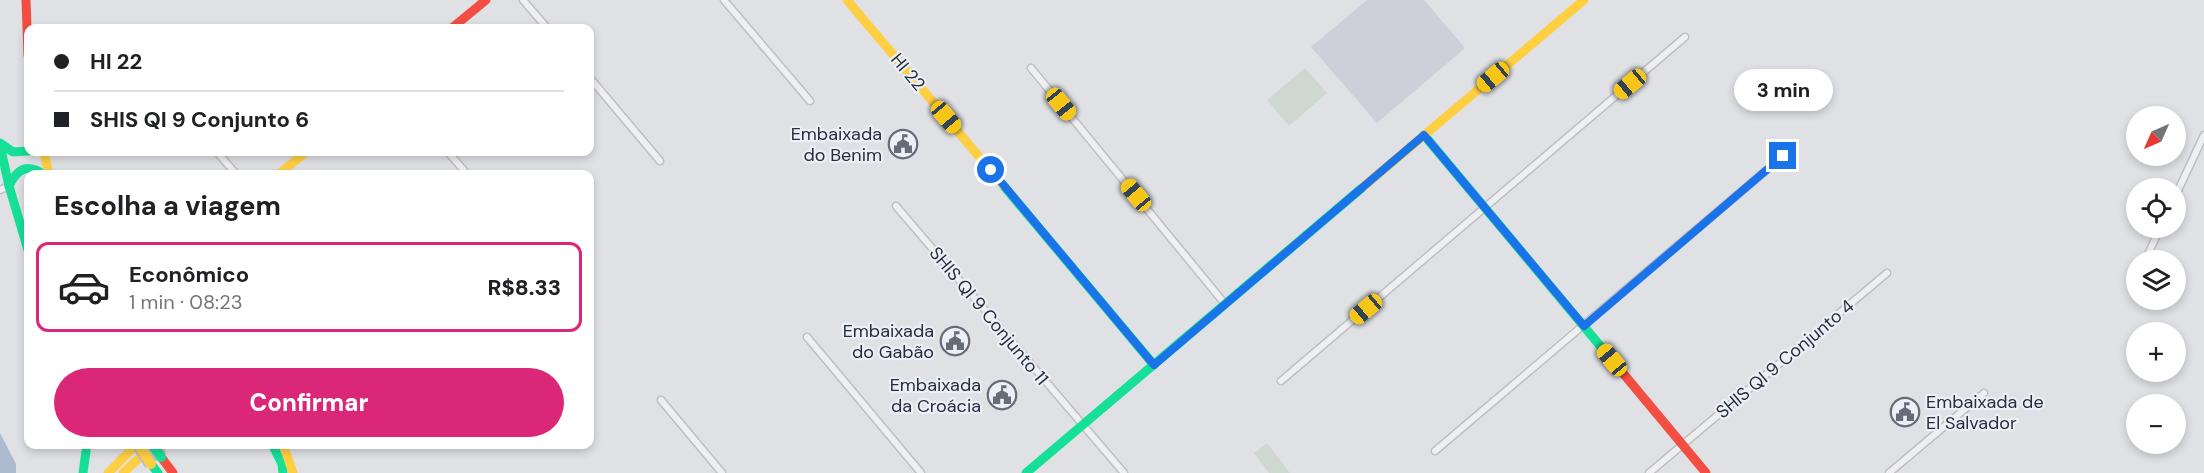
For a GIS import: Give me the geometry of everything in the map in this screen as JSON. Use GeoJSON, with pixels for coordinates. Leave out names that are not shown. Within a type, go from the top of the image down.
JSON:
{"type":"FeatureCollection","features":[{"type":"Feature","properties":{"kind":"street"},"geometry":{"type":"LineString","coordinates":[[26,0],[27,24]]}},
{"type":"Feature","properties":{"kind":"street"},"geometry":{"type":"LineString","coordinates":[[457,24],[486,0]]}},
{"type":"Feature","properties":{"kind":"street"},"geometry":{"type":"LineString","coordinates":[[523,0],[544,24]]}},
{"type":"Feature","properties":{"kind":"street"},"geometry":{"type":"LineString","coordinates":[[724,0],[810,101]]}},
{"type":"Feature","properties":{"kind":"street","name":"HI 22"},"geometry":{"type":"LineString","coordinates":[[847,0],[1154,365]]}},
{"type":"Feature","properties":{"kind":"street"},"geometry":{"type":"LineString","coordinates":[[1026,473],[1584,0]]}},
{"type":"Feature","properties":{"kind":"street"},"geometry":{"type":"LineString","coordinates":[[1281,381],[1685,37]]}},
{"type":"Feature","properties":{"kind":"street"},"geometry":{"type":"LineString","coordinates":[[1031,68],[1225,304]]}},
{"type":"Feature","properties":{"kind":"street"},"geometry":{"type":"LineString","coordinates":[[594,83],[660,161]]}},
{"type":"Feature","properties":{"kind":"street"},"geometry":{"type":"LineString","coordinates":[[1424,135],[1706,473]]}},
{"type":"Feature","properties":{"kind":"street"},"geometry":{"type":"LineString","coordinates":[[2184,178],[2204,135]]}},
{"type":"Feature","properties":{"kind":"street"},"geometry":{"type":"LineString","coordinates":[[0,144],[13,152],[24,152]]}},
{"type":"Feature","properties":{"kind":"street"},"geometry":{"type":"LineString","coordinates":[[0,144],[5,188],[24,239]]}},
{"type":"Feature","properties":{"kind":"street"},"geometry":{"type":"LineString","coordinates":[[221,156],[233,170]]}},
{"type":"Feature","properties":{"kind":"street"},"geometry":{"type":"LineString","coordinates":[[284,170],[301,156]]}},
{"type":"Feature","properties":{"kind":"street"},"geometry":{"type":"LineString","coordinates":[[451,156],[464,170]]}},
{"type":"Feature","properties":{"kind":"street"},"geometry":{"type":"LineString","coordinates":[[1434,451],[1783,156]]}},
{"type":"Feature","properties":{"kind":"street"},"geometry":{"type":"LineString","coordinates":[[5,188],[20,170],[34,168],[37,170]]}},
{"type":"Feature","properties":{"kind":"street","name":"SHIS QI 9 Conjunto 11"},"geometry":{"type":"LineString","coordinates":[[896,206],[1124,473]]}},
{"type":"Feature","properties":{"kind":"street","name":"SHIS QI 9 Conjunto 4"},"geometry":{"type":"LineString","coordinates":[[1649,473],[1887,273]]}},
{"type":"Feature","properties":{"kind":"street"},"geometry":{"type":"LineString","coordinates":[[807,337],[921,473]]}},
{"type":"Feature","properties":{"kind":"street"},"geometry":{"type":"LineString","coordinates":[[1889,473],[1984,393]]}},
{"type":"Feature","properties":{"kind":"street"},"geometry":{"type":"LineString","coordinates":[[661,400],[722,473]]}},
{"type":"Feature","properties":{"kind":"street"},"geometry":{"type":"LineString","coordinates":[[83,473],[86,449]]}},
{"type":"Feature","properties":{"kind":"street"},"geometry":{"type":"LineString","coordinates":[[108,473],[132,449]]}},
{"type":"Feature","properties":{"kind":"street"},"geometry":{"type":"LineString","coordinates":[[141,449],[154,468]]}},
{"type":"Feature","properties":{"kind":"street"},"geometry":{"type":"LineString","coordinates":[[123,473],[148,449]]}},
{"type":"Feature","properties":{"kind":"street"},"geometry":{"type":"LineString","coordinates":[[156,449],[173,473]]}},
{"type":"Feature","properties":{"kind":"street"},"geometry":{"type":"LineString","coordinates":[[274,449],[282,464],[283,473]]}},
{"type":"Feature","properties":{"kind":"street"},"geometry":{"type":"LineString","coordinates":[[285,449],[293,473]]}},
{"type":"Feature","properties":{"kind":"shaded area"},"geometry":{"type":"Polygon","coordinates":[[[1367,0],[1424,0],[1465,48],[1377,123],[1311,47],[1367,0]]]}},
{"type":"Feature","properties":{"kind":"shaded area"},"geometry":{"type":"Polygon","coordinates":[[[1305,68],[1327,93],[1289,126],[1267,100],[1305,68]]]}},
{"type":"Feature","properties":{"kind":"shaded area"},"geometry":{"type":"Polygon","coordinates":[[[1267,443],[1290,473],[1269,473],[1254,453],[1267,443]]]}},
{"type":"Feature","properties":{"kind":"water"},"geometry":{"type":"Polygon","coordinates":[[[0,433],[16,464],[16,473],[0,473],[0,433]]]}},
{"type":"Feature","properties":{"kind":"traffic: fast"},"geometry":{"type":"LineString","coordinates":[[1424,135],[1622,372]]}},
{"type":"Feature","properties":{"kind":"traffic: fast"},"geometry":{"type":"LineString","coordinates":[[0,143],[13,152],[24,151]]}},
{"type":"Feature","properties":{"kind":"traffic: fast"},"geometry":{"type":"LineString","coordinates":[[0,145],[24,237]]}},
{"type":"Feature","properties":{"kind":"traffic: fast"},"geometry":{"type":"LineString","coordinates":[[9,186],[19,172],[27,168],[34,170]]}},
{"type":"Feature","properties":{"kind":"traffic: fast"},"geometry":{"type":"LineString","coordinates":[[1003,185],[1154,365]]}},
{"type":"Feature","properties":{"kind":"traffic: fast"},"geometry":{"type":"LineString","coordinates":[[1026,473],[1363,187]]}},
{"type":"Feature","properties":{"kind":"traffic: fast"},"geometry":{"type":"LineString","coordinates":[[83,473],[86,449]]}},
{"type":"Feature","properties":{"kind":"traffic: fast"},"geometry":{"type":"LineString","coordinates":[[155,449],[161,457]]}},
{"type":"Feature","properties":{"kind":"traffic: fast"},"geometry":{"type":"LineString","coordinates":[[274,449],[282,464],[283,473]]}},
{"type":"Feature","properties":{"kind":"traffic: fast"},"geometry":{"type":"LineString","coordinates":[[151,464],[158,473]]}},
{"type":"Feature","properties":{"kind":"traffic: slow"},"geometry":{"type":"LineString","coordinates":[[847,0],[1003,185]]}},
{"type":"Feature","properties":{"kind":"traffic: slow"},"geometry":{"type":"LineString","coordinates":[[1363,187],[1584,0]]}},
{"type":"Feature","properties":{"kind":"traffic: slow"},"geometry":{"type":"LineString","coordinates":[[45,156],[48,170]]}},
{"type":"Feature","properties":{"kind":"traffic: slow"},"geometry":{"type":"LineString","coordinates":[[284,170],[301,156]]}},
{"type":"Feature","properties":{"kind":"traffic: slow"},"geometry":{"type":"LineString","coordinates":[[108,473],[132,449]]}},
{"type":"Feature","properties":{"kind":"traffic: slow"},"geometry":{"type":"LineString","coordinates":[[141,449],[151,464]]}},
{"type":"Feature","properties":{"kind":"traffic: slow"},"geometry":{"type":"LineString","coordinates":[[123,473],[149,449]]}},
{"type":"Feature","properties":{"kind":"traffic: slow"},"geometry":{"type":"LineString","coordinates":[[285,449],[293,473]]}},
{"type":"Feature","properties":{"kind":"traffic: jam"},"geometry":{"type":"LineString","coordinates":[[26,0],[27,24]]}},
{"type":"Feature","properties":{"kind":"traffic: jam"},"geometry":{"type":"LineString","coordinates":[[457,24],[486,0]]}},
{"type":"Feature","properties":{"kind":"traffic: jam"},"geometry":{"type":"LineString","coordinates":[[1622,372],[1706,473]]}},
{"type":"Feature","properties":{"kind":"traffic: jam"},"geometry":{"type":"LineString","coordinates":[[161,457],[173,473]]}},
{"type":"Feature","properties":{"kind":"place","name":"Embaixada do Benim"},"geometry":{"type":"Point","coordinates":[903,144]}},
{"type":"Feature","properties":{"kind":"place","name":"Embaixada do Gabão"},"geometry":{"type":"Point","coordinates":[955,341]}},
{"type":"Feature","properties":{"kind":"place","name":"Embaixada da Croácia"},"geometry":{"type":"Point","coordinates":[1002,395]}},
{"type":"Feature","properties":{"kind":"place","name":"Embaixada de El Salvador"},"geometry":{"type":"Point","coordinates":[1905,412]}},
{"type":"Feature","properties":{"kind":"route"},"geometry":{"type":"LineString","coordinates":[[991,170],[1154,365],[1424,135],[1584,326],[1783,156]]}}]}
